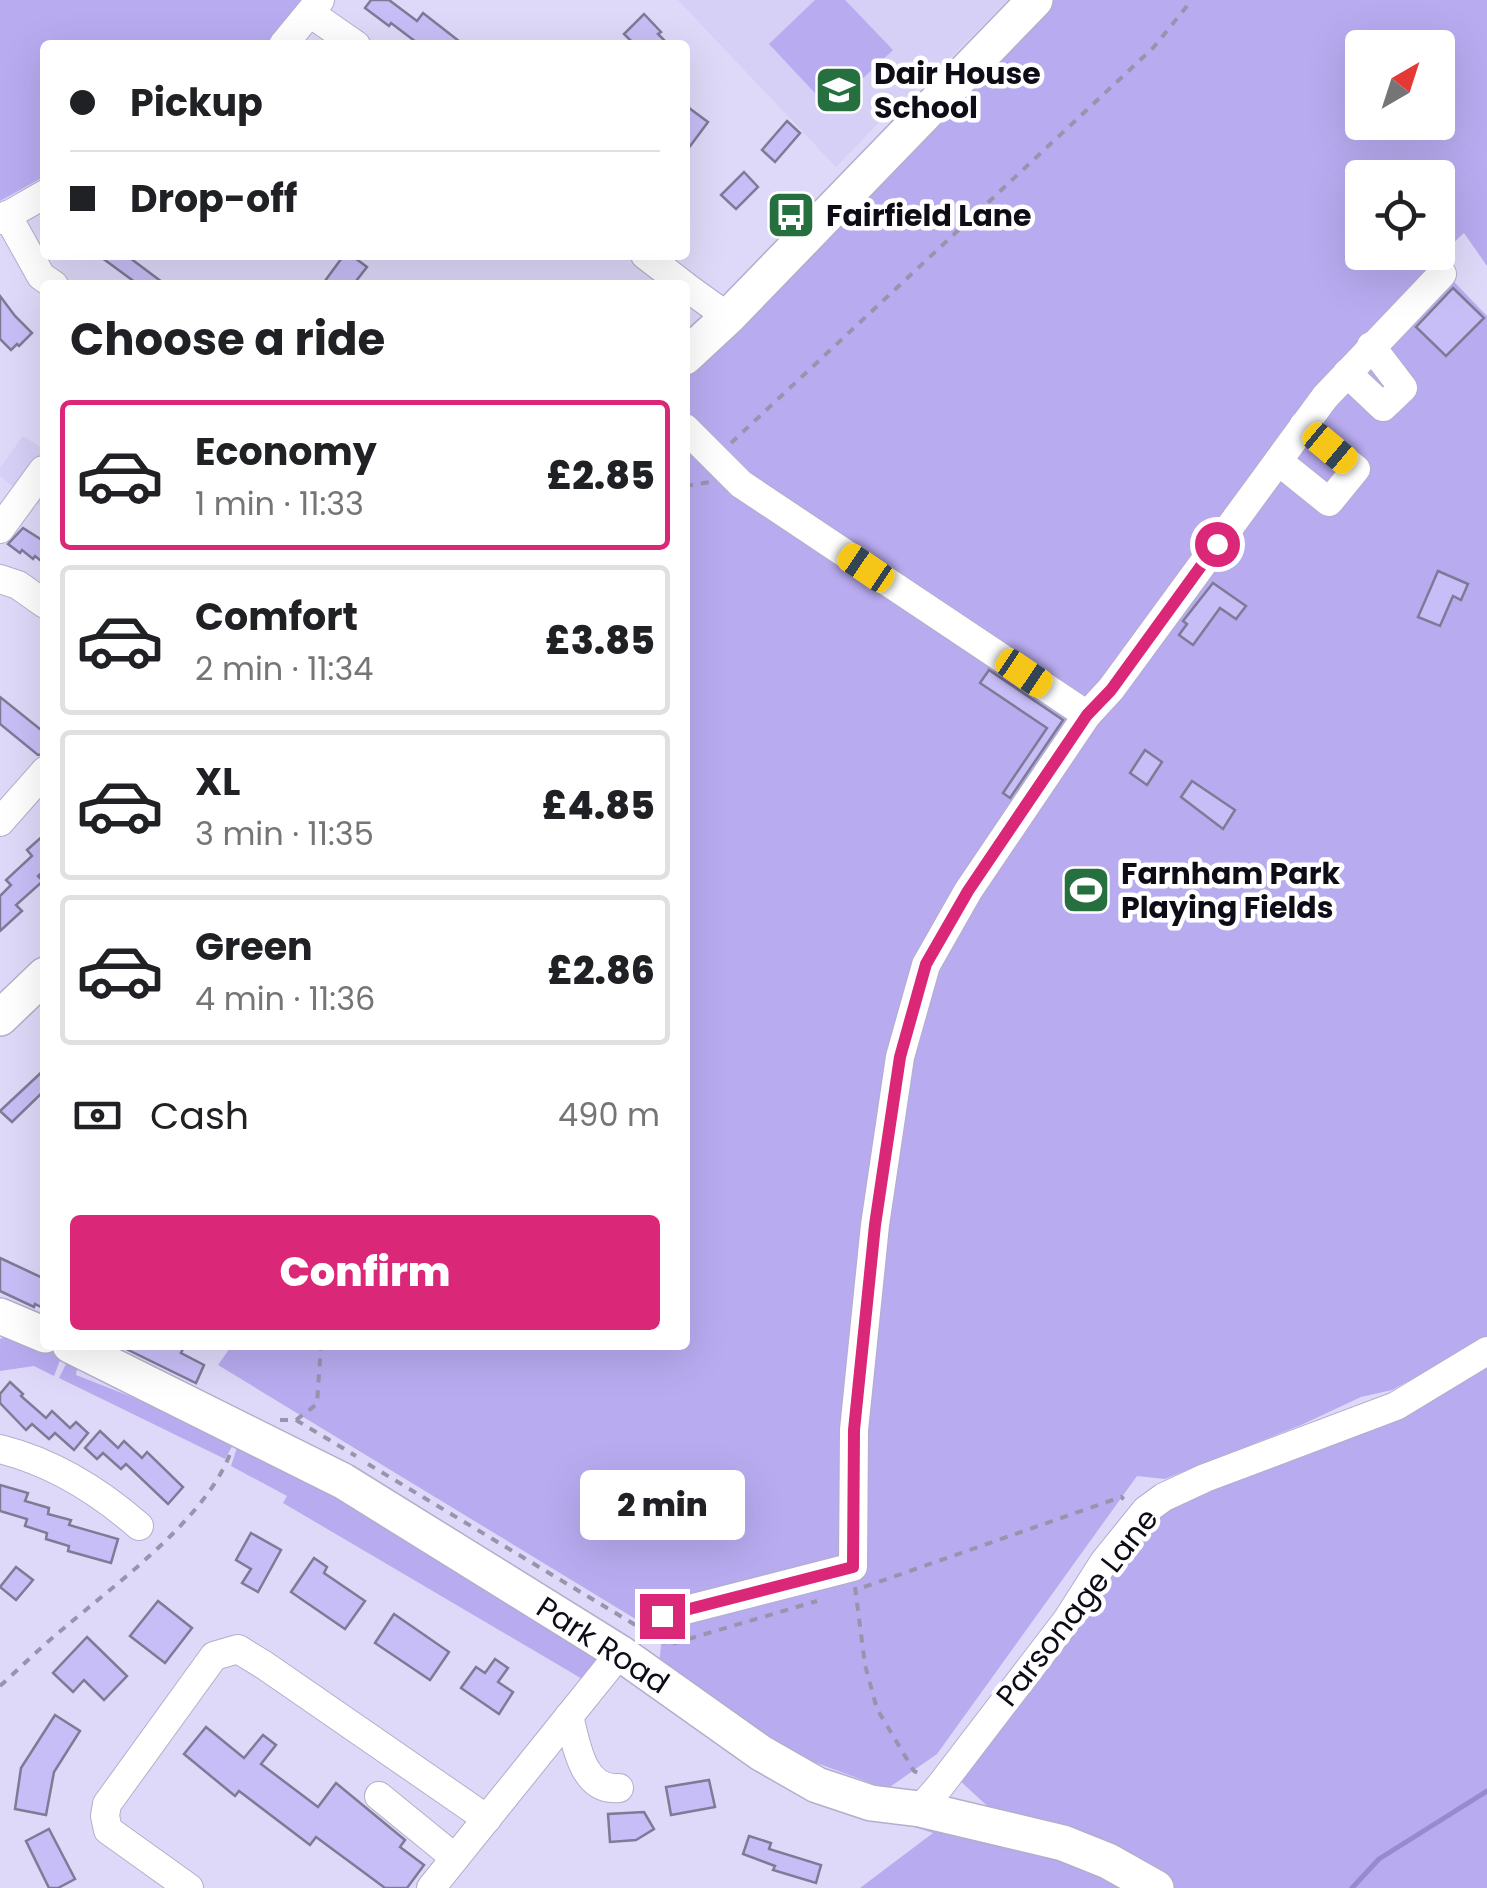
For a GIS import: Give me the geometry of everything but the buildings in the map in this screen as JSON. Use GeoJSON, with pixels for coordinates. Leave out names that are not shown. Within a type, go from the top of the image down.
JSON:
{"type":"FeatureCollection","features":[{"type":"Feature","properties":{"kind":"main road"},"geometry":{"type":"LineString","coordinates":[[690,352],[1035,0]]}},
{"type":"Feature","properties":{"kind":"main road"},"geometry":{"type":"LineString","coordinates":[[0,1018],[40,980]]}},
{"type":"Feature","properties":{"kind":"main road"},"geometry":{"type":"LineString","coordinates":[[0,1316],[40,1332]]}},
{"type":"Feature","properties":{"kind":"main road","name":"Park Road"},"geometry":{"type":"LineString","coordinates":[[80,1350],[343,1481],[620,1652],[762,1754],[817,1785],[871,1802],[930,1797],[1108,1861],[1156,1888]]}},
{"type":"Feature","properties":{"kind":"street"},"geometry":{"type":"LineString","coordinates":[[287,40],[315,6],[351,40]]}},
{"type":"Feature","properties":{"kind":"street"},"geometry":{"type":"LineString","coordinates":[[40,197],[3,218],[47,280]]}},
{"type":"Feature","properties":{"kind":"street"},"geometry":{"type":"LineString","coordinates":[[652,260],[678,280]]}},
{"type":"Feature","properties":{"kind":"street"},"geometry":{"type":"LineString","coordinates":[[662,1616],[854,1579],[854,1430],[875,1225],[900,1057],[926,964],[968,891],[1087,715],[1111,690],[1325,397],[1442,274]]}},
{"type":"Feature","properties":{"kind":"street"},"geometry":{"type":"LineString","coordinates":[[690,289],[728,317]]}},
{"type":"Feature","properties":{"kind":"street"},"geometry":{"type":"LineString","coordinates":[[1347,373],[1383,407],[1403,388],[1371,346]]}},
{"type":"Feature","properties":{"kind":"street"},"geometry":{"type":"LineString","coordinates":[[1278,461],[1329,502],[1356,470],[1304,426]]}},
{"type":"Feature","properties":{"kind":"street"},"geometry":{"type":"LineString","coordinates":[[690,433],[741,484],[1087,715]]}},
{"type":"Feature","properties":{"kind":"street"},"geometry":{"type":"LineString","coordinates":[[0,529],[36,465]]}},
{"type":"Feature","properties":{"kind":"street"},"geometry":{"type":"LineString","coordinates":[[0,579],[18,585],[40,600]]}},
{"type":"Feature","properties":{"kind":"street"},"geometry":{"type":"LineString","coordinates":[[0,822],[40,776]]}},
{"type":"Feature","properties":{"kind":"street","name":"Parsonage Lane"},"geometry":{"type":"LineString","coordinates":[[930,1797],[1067,1620],[1104,1562],[1146,1510],[1205,1478],[1396,1406],[1487,1352]]}},
{"type":"Feature","properties":{"kind":"street"},"geometry":{"type":"LineString","coordinates":[[0,1449],[28,1456],[105,1497],[139,1526]]}},
{"type":"Feature","properties":{"kind":"street"},"geometry":{"type":"LineString","coordinates":[[190,1888],[108,1830],[107,1804],[214,1656],[238,1649],[487,1819]]}},
{"type":"Feature","properties":{"kind":"street"},"geometry":{"type":"LineString","coordinates":[[431,1888],[620,1652]]}},
{"type":"Feature","properties":{"kind":"street"},"geometry":{"type":"LineString","coordinates":[[569,1716],[585,1769],[602,1787],[619,1788]]}},
{"type":"Feature","properties":{"kind":"street"},"geometry":{"type":"LineString","coordinates":[[379,1796],[455,1858]]}},
{"type":"Feature","properties":{"kind":"path"},"geometry":{"type":"LineString","coordinates":[[715,458],[1153,48],[1192,0]]}},
{"type":"Feature","properties":{"kind":"path"},"geometry":{"type":"LineString","coordinates":[[296,1420],[317,1404],[322,1350]]}},
{"type":"Feature","properties":{"kind":"path"},"geometry":{"type":"LineString","coordinates":[[279,1420],[296,1420],[668,1645],[818,1601]]}},
{"type":"Feature","properties":{"kind":"path"},"geometry":{"type":"LineString","coordinates":[[0,1686],[138,1566],[188,1517],[224,1468],[239,1429]]}},
{"type":"Feature","properties":{"kind":"path"},"geometry":{"type":"LineString","coordinates":[[930,1797],[877,1709],[865,1664],[854,1579],[1122,1498],[1146,1510]]}},
{"type":"Feature","properties":{"kind":"shaded area"},"geometry":{"type":"Polygon","coordinates":[[[0,0],[308,0],[275,40],[40,40],[40,179],[0,201],[0,0]]]}},
{"type":"Feature","properties":{"kind":"shaded area","name":"Dair House School"},"geometry":{"type":"Polygon","coordinates":[[[678,0],[1008,0],[836,167],[678,0]]]}},
{"type":"Feature","properties":{"kind":"shaded area"},"geometry":{"type":"Polygon","coordinates":[[[815,0],[845,0],[893,50],[830,109],[769,44],[815,0]]]}},
{"type":"Feature","properties":{"kind":"shaded area","name":"Farnham Park Playing Fields"},"geometry":{"type":"Polygon","coordinates":[[[1045,0],[1487,0],[1487,266],[1464,233],[1455,241],[1455,160],[1345,160],[1345,270],[1443,270],[1487,316],[1487,1338],[1392,1390],[1361,1397],[1165,1479],[1137,1476],[937,1754],[887,1789],[787,1752],[659,1667],[662,1633],[749,1603],[652,1629],[218,1365],[228,1350],[690,1350],[690,365],[1045,0]]]}},
{"type":"Feature","properties":{"kind":"shaded area"},"geometry":{"type":"Polygon","coordinates":[[[23,436],[40,447],[40,505],[34,501],[0,544],[0,524],[21,493],[0,476],[0,468],[23,436]]]}},
{"type":"Feature","properties":{"kind":"shaded area"},"geometry":{"type":"Polygon","coordinates":[[[15,1333],[40,1345],[40,1350],[62,1355],[54,1376],[34,1366],[0,1371],[0,1339],[15,1333]]]}},
{"type":"Feature","properties":{"kind":"shaded area"},"geometry":{"type":"Polygon","coordinates":[[[69,1358],[78,1363],[76,1375],[165,1410],[234,1443],[225,1459],[59,1378],[69,1358]]]}},
{"type":"Feature","properties":{"kind":"shaded area"},"geometry":{"type":"Polygon","coordinates":[[[1487,1362],[1487,1888],[1174,1888],[1104,1843],[997,1815],[957,1778],[1162,1508],[1487,1362]]]}},
{"type":"Feature","properties":{"kind":"shaded area"},"geometry":{"type":"Polygon","coordinates":[[[240,1438],[596,1649],[599,1664],[584,1680],[283,1503],[287,1496],[231,1466],[240,1438]]]}},
{"type":"Feature","properties":{"kind":"shaded area"},"geometry":{"type":"Polygon","coordinates":[[[880,1816],[979,1829],[1129,1888],[860,1888],[933,1833],[880,1816]]]}},
{"type":"Feature","properties":{"kind":"waterway"},"geometry":{"type":"LineString","coordinates":[[1352,1888],[1379,1859],[1487,1791]]}},
{"type":"Feature","properties":{"kind":"place","name":"Dair House School"},"geometry":{"type":"Point","coordinates":[839,90]}},
{"type":"Feature","properties":{"kind":"place","name":"Fairfield Lane"},"geometry":{"type":"Point","coordinates":[791,215]}},
{"type":"Feature","properties":{"kind":"place","name":"Farnham Park Playing Fields"},"geometry":{"type":"Point","coordinates":[1086,890]}},
{"type":"Feature","properties":{"kind":"route"},"geometry":{"type":"LineString","coordinates":[[662,1616],[853,1567],[854,1430],[875,1225],[900,1057],[926,964],[968,891],[1087,715],[1111,690],[1217,544]]}}]}
